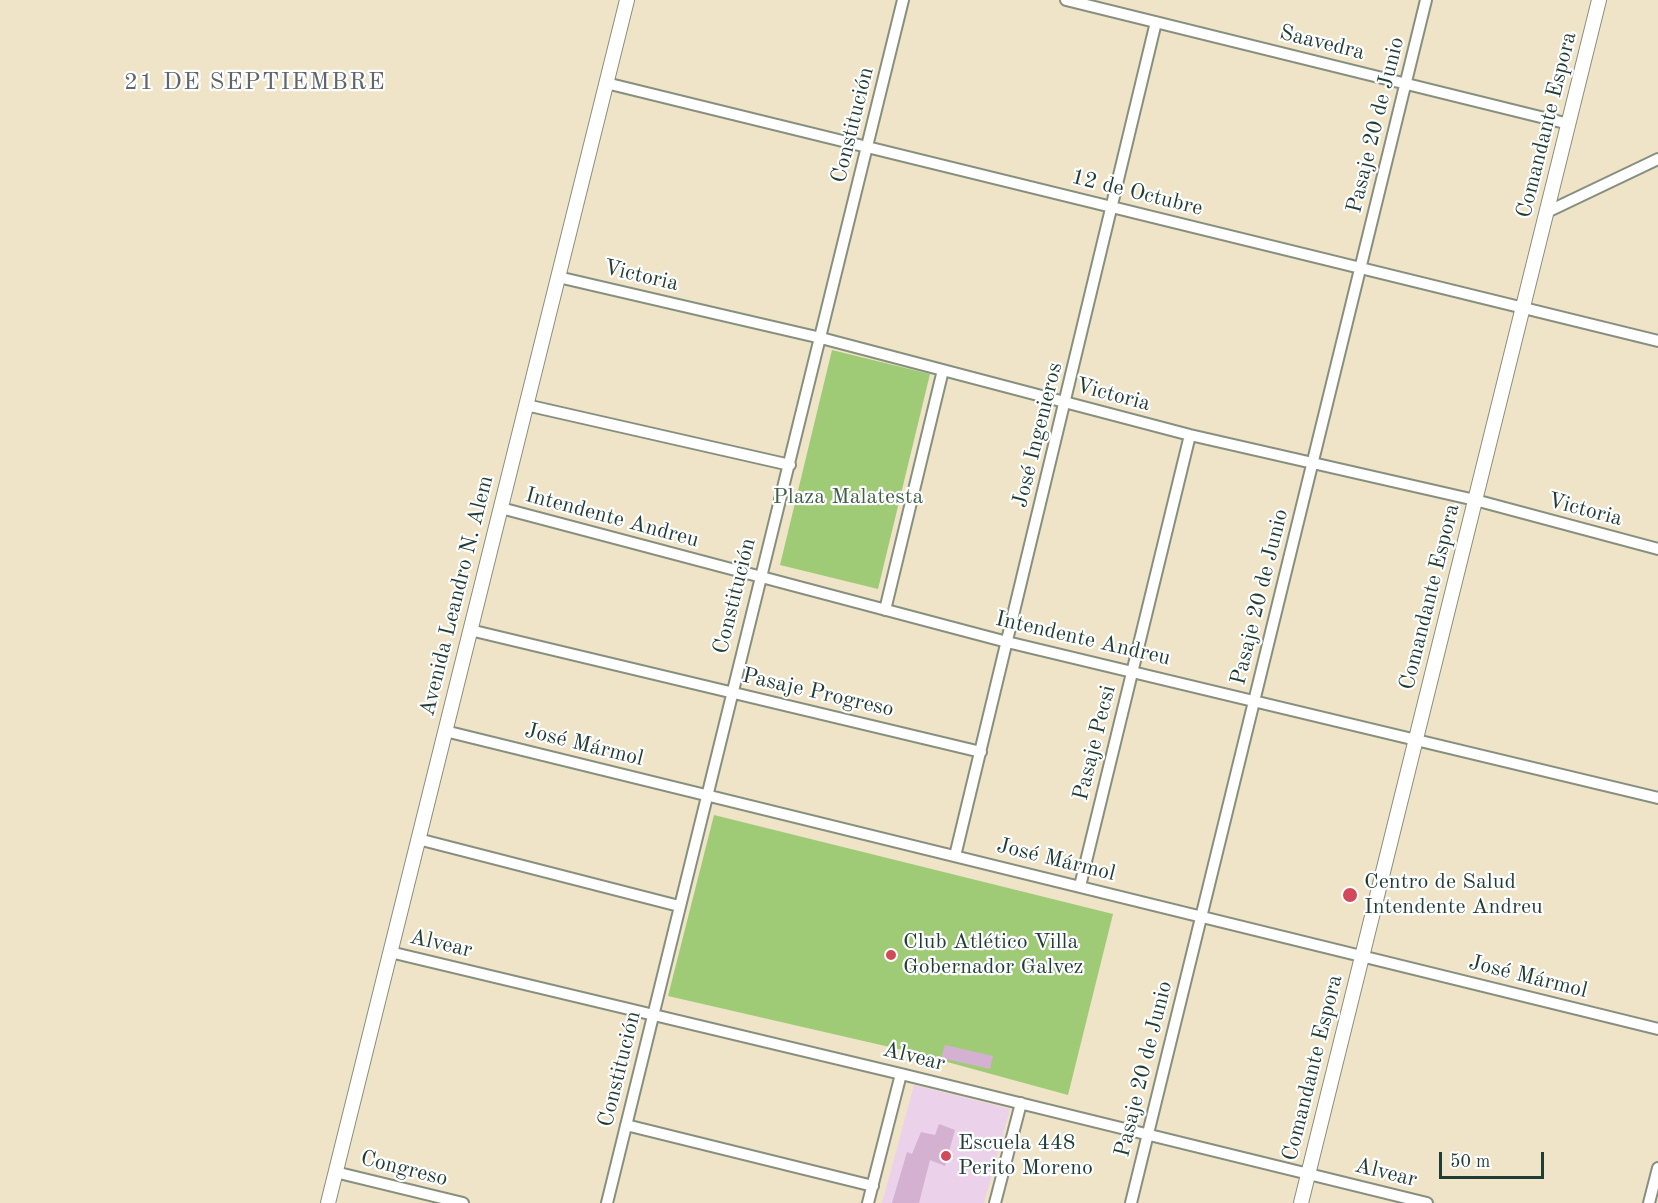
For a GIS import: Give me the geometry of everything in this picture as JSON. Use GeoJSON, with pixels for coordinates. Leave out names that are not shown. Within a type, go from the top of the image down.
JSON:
{"type":"FeatureCollection","features":[{"type":"Feature","properties":{"kind":"street","name":"Avenida Leandro N. Alem"},"geometry":{"type":"LineString","coordinates":[[328,1203],[627,0]]}},
{"type":"Feature","properties":{"kind":"street","name":"Constitución"},"geometry":{"type":"LineString","coordinates":[[607,1203],[903,0]]}},
{"type":"Feature","properties":{"kind":"street","name":"Saavedra"},"geometry":{"type":"LineString","coordinates":[[1066,0],[1569,124]]}},
{"type":"Feature","properties":{"kind":"street","name":"Pasaje 20 de Junio"},"geometry":{"type":"LineString","coordinates":[[1131,1203],[1426,0]]}},
{"type":"Feature","properties":{"kind":"street","name":"Comandante Espora"},"geometry":{"type":"LineString","coordinates":[[1301,1203],[1599,0]]}},
{"type":"Feature","properties":{"kind":"street","name":"José Ingenieros"},"geometry":{"type":"LineString","coordinates":[[955,856],[1156,22]]}},
{"type":"Feature","properties":{"kind":"street","name":"12 de Octubre"},"geometry":{"type":"LineString","coordinates":[[606,83],[1658,341]]}},
{"type":"Feature","properties":{"kind":"street"},"geometry":{"type":"LineString","coordinates":[[1546,212],[1658,159]]}},
{"type":"Feature","properties":{"kind":"street","name":"Victoria"},"geometry":{"type":"LineString","coordinates":[[558,277],[821,338],[1190,435],[1475,500],[1658,549]]}},
{"type":"Feature","properties":{"kind":"street"},"geometry":{"type":"LineString","coordinates":[[885,610],[943,370]]}},
{"type":"Feature","properties":{"kind":"street"},"geometry":{"type":"LineString","coordinates":[[526,405],[790,465]]}},
{"type":"Feature","properties":{"kind":"street","name":"Pasaje Pecsi"},"geometry":{"type":"LineString","coordinates":[[1080,886],[1190,435]]}},
{"type":"Feature","properties":{"kind":"street","name":"Intendente Andreu"},"geometry":{"type":"LineString","coordinates":[[501,508],[1007,642],[1658,798]]}},
{"type":"Feature","properties":{"kind":"street","name":"Pasaje Progreso"},"geometry":{"type":"LineString","coordinates":[[470,630],[981,752]]}},
{"type":"Feature","properties":{"kind":"street","name":"José Mármol"},"geometry":{"type":"LineString","coordinates":[[445,731],[1658,1029]]}},
{"type":"Feature","properties":{"kind":"street"},"geometry":{"type":"LineString","coordinates":[[418,839],[679,906]]}},
{"type":"Feature","properties":{"kind":"street","name":"Alvear"},"geometry":{"type":"LineString","coordinates":[[390,952],[1427,1203]]}},
{"type":"Feature","properties":{"kind":"street"},"geometry":{"type":"LineString","coordinates":[[868,1203],[901,1074]]}},
{"type":"Feature","properties":{"kind":"street"},"geometry":{"type":"LineString","coordinates":[[995,1203],[1021,1103]]}},
{"type":"Feature","properties":{"kind":"street"},"geometry":{"type":"LineString","coordinates":[[626,1125],[873,1186]]}},
{"type":"Feature","properties":{"kind":"street"},"geometry":{"type":"LineString","coordinates":[[1650,1203],[1658,1168]]}},
{"type":"Feature","properties":{"kind":"street","name":"Congreso"},"geometry":{"type":"LineString","coordinates":[[335,1172],[463,1203]]}},
{"type":"Feature","properties":{"kind":"shaded area","name":"Escuela 448 Perito Moreno"},"geometry":{"type":"Polygon","coordinates":[[[914,1085],[1010,1109],[984,1203],[882,1203],[914,1085]]]}},
{"type":"Feature","properties":{"kind":"green space","name":"Plaza Malatesta"},"geometry":{"type":"Polygon","coordinates":[[[832,350],[930,374],[878,589],[780,565],[832,350]]]}},
{"type":"Feature","properties":{"kind":"green space","name":"Club Atlético Villa Gobernador Galvez"},"geometry":{"type":"Polygon","coordinates":[[[714,815],[1113,914],[1068,1095],[907,1051],[668,996],[714,815]]]}},
{"type":"Feature","properties":{"kind":"building"},"geometry":{"type":"Polygon","coordinates":[[[945,1045],[993,1056],[990,1069],[941,1058],[945,1045]]]}},
{"type":"Feature","properties":{"kind":"building"},"geometry":{"type":"Polygon","coordinates":[[[939,1124],[955,1130],[945,1166],[930,1160],[919,1203],[892,1203],[907,1152],[912,1154],[921,1132],[935,1135],[939,1124]]]}},
{"type":"Feature","properties":{"kind":"place","name":"Centro de Salud Intendente Andreu"},"geometry":{"type":"Point","coordinates":[1350,895]}},
{"type":"Feature","properties":{"kind":"place","name":"Club Atlético Villa Gobernador Galvez"},"geometry":{"type":"Point","coordinates":[891,955]}},
{"type":"Feature","properties":{"kind":"place","name":"Escuela 448 Perito Moreno"},"geometry":{"type":"Point","coordinates":[946,1156]}},
{"type":"Feature","properties":{"kind":"district","name":"21 DE SEPTIEMBRE"},"geometry":{"type":"Point","coordinates":[255,83]}}]}
